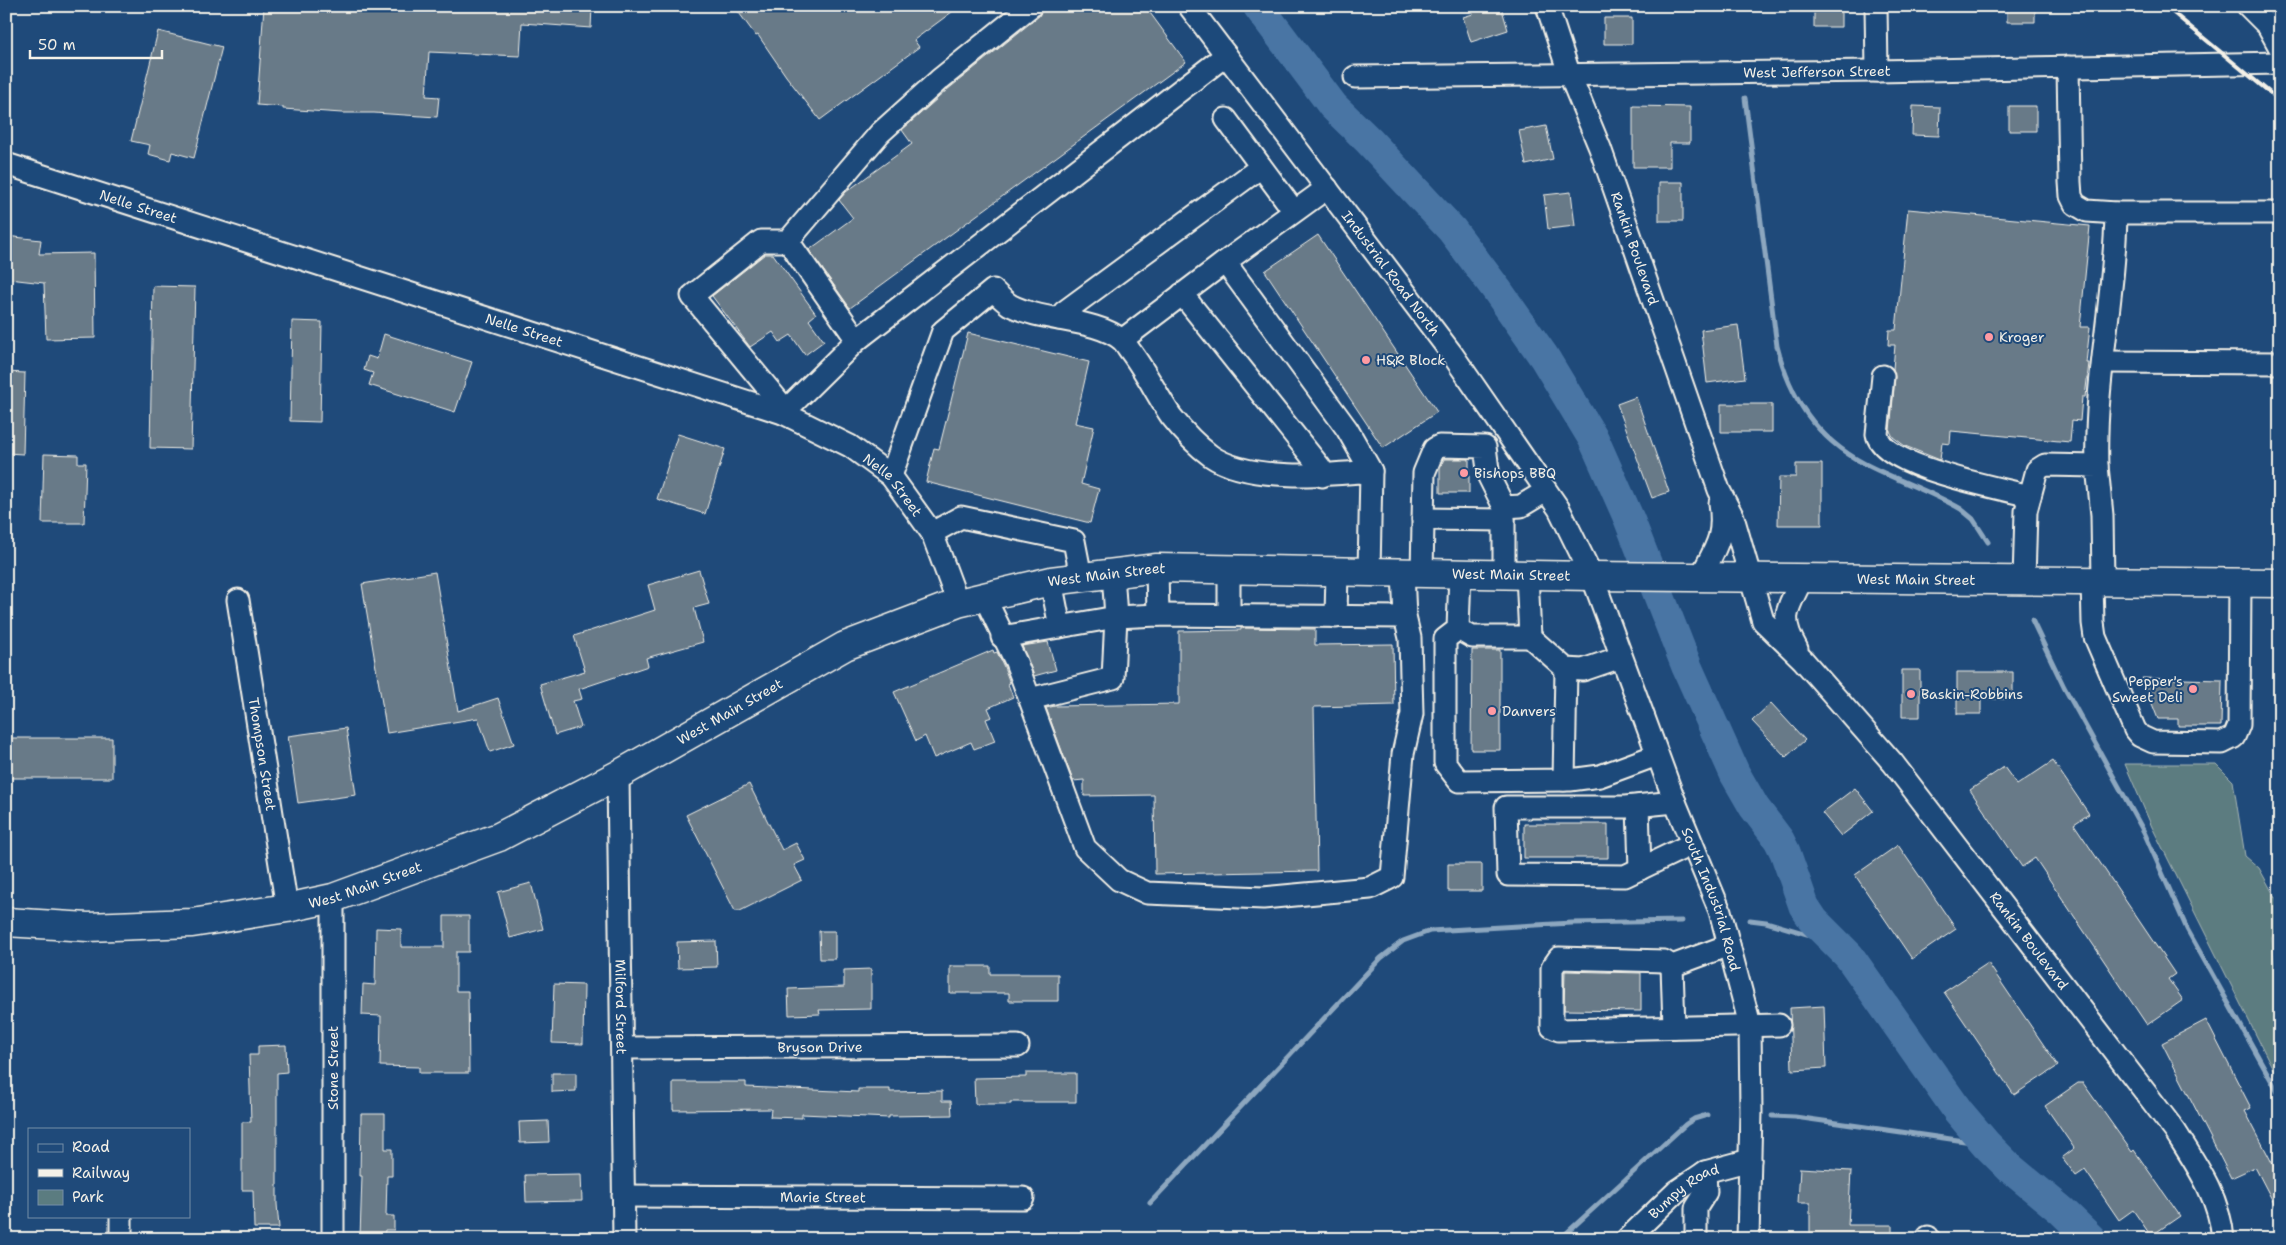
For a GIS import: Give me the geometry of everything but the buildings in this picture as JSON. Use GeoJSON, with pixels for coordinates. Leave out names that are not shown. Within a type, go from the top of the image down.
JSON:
{"type":"FeatureCollection","features":[{"type":"Feature","properties":{"kind":"main road","name":"West Main Street"},"geometry":{"type":"LineString","coordinates":[[6,922],[88,927],[192,923],[287,908],[332,898],[499,838],[618,775],[845,646],[971,600],[1051,581],[1157,568],[1592,576],[2280,583]]}},
{"type":"Feature","properties":{"kind":"street"},"geometry":{"type":"LineString","coordinates":[[788,241],[880,133],[938,80],[1032,6]]}},
{"type":"Feature","properties":{"kind":"street","name":"Industrial Road North"},"geometry":{"type":"LineString","coordinates":[[1189,6],[1452,354],[1559,509],[1592,576]]}},
{"type":"Feature","properties":{"kind":"street","name":"Rankin Boulevard"},"geometry":{"type":"LineString","coordinates":[[1547,6],[1570,73],[1600,148],[1719,490],[1733,517],[1764,621],[1803,660],[1893,763],[2175,1131],[2214,1198],[2220,1216],[2223,1239]]}},
{"type":"Feature","properties":{"kind":"street"},"geometry":{"type":"LineString","coordinates":[[1876,6],[1877,71]]}},
{"type":"Feature","properties":{"kind":"street"},"geometry":{"type":"LineString","coordinates":[[2248,6],[2268,26],[2280,48]]}},
{"type":"Feature","properties":{"kind":"street"},"geometry":{"type":"LineString","coordinates":[[788,241],[761,240],[692,296],[785,411],[857,340],[1226,55]]}},
{"type":"Feature","properties":{"kind":"street","name":"West Jefferson Street"},"geometry":{"type":"LineString","coordinates":[[1355,77],[1570,73],[1877,71],[2280,63]]}},
{"type":"Feature","properties":{"kind":"street"},"geometry":{"type":"LineString","coordinates":[[2068,67],[2068,159],[2072,196],[2075,204],[2087,211],[2116,214],[2280,213]]}},
{"type":"Feature","properties":{"kind":"street"},"geometry":{"type":"LineString","coordinates":[[1226,119],[1294,211]]}},
{"type":"Feature","properties":{"kind":"street","name":"Nelle Street"},"geometry":{"type":"LineString","coordinates":[[6,164],[785,411],[850,446],[890,476],[932,533],[971,600],[1002,637],[1016,662],[1085,848],[1119,880],[1148,894],[1263,898],[1370,888],[1392,877],[1403,754],[1412,714],[1410,638],[1405,617]]}},
{"type":"Feature","properties":{"kind":"street"},"geometry":{"type":"LineString","coordinates":[[1059,319],[1064,312],[1261,167]]}},
{"type":"Feature","properties":{"kind":"street"},"geometry":{"type":"LineString","coordinates":[[1122,340],[1326,188]]}},
{"type":"Feature","properties":{"kind":"street"},"geometry":{"type":"LineString","coordinates":[[2116,214],[2098,415],[2097,466],[2102,514],[2098,581],[2092,623],[2095,637],[2135,730],[2140,736],[2153,742],[2222,743],[2230,741],[2234,737],[2239,725],[2240,582]]}},
{"type":"Feature","properties":{"kind":"street"},"geometry":{"type":"LineString","coordinates":[[788,241],[857,340]]}},
{"type":"Feature","properties":{"kind":"street"},"geometry":{"type":"LineString","coordinates":[[1225,262],[1347,429],[1370,471],[1369,572]]}},
{"type":"Feature","properties":{"kind":"street"},"geometry":{"type":"LineString","coordinates":[[890,476],[943,331],[993,290],[1010,304],[1101,329],[1122,340],[1143,368],[1171,416],[1193,441],[1212,456],[1233,465],[1257,471],[1292,475],[1322,476],[1370,471]]}},
{"type":"Feature","properties":{"kind":"street"},"geometry":{"type":"LineString","coordinates":[[1182,294],[1320,467],[1322,476]]}},
{"type":"Feature","properties":{"kind":"street"},"geometry":{"type":"LineString","coordinates":[[2103,362],[2280,362]]}},
{"type":"Feature","properties":{"kind":"street"},"geometry":{"type":"LineString","coordinates":[[1883,376],[1877,434],[1878,439],[1884,446],[1907,462],[1940,474],[2030,496]]}},
{"type":"Feature","properties":{"kind":"street"},"geometry":{"type":"LineString","coordinates":[[1002,637],[1116,617],[1229,614],[1405,617],[1423,519],[1424,473],[1434,449],[1439,446],[1485,447],[1507,433]]}},
{"type":"Feature","properties":{"kind":"street"},"geometry":{"type":"LineString","coordinates":[[1485,447],[1489,477],[1504,514],[1515,574],[1530,637],[1566,669],[1583,670],[1621,657]]}},
{"type":"Feature","properties":{"kind":"street"},"geometry":{"type":"LineString","coordinates":[[2024,580],[2024,528],[2034,474],[2040,466],[2097,466]]}},
{"type":"Feature","properties":{"kind":"street","name":"Rankin Boulevard"},"geometry":{"type":"LineString","coordinates":[[1688,576],[1721,535],[1723,520],[1719,490]]}},
{"type":"Feature","properties":{"kind":"street"},"geometry":{"type":"LineString","coordinates":[[1423,519],[1504,514],[1546,491]]}},
{"type":"Feature","properties":{"kind":"street"},"geometry":{"type":"LineString","coordinates":[[932,533],[961,517],[1074,541],[1081,577]]}},
{"type":"Feature","properties":{"kind":"street"},"geometry":{"type":"LineString","coordinates":[[1157,568],[1158,615]]}},
{"type":"Feature","properties":{"kind":"street"},"geometry":{"type":"LineString","coordinates":[[1229,570],[1229,614]]}},
{"type":"Feature","properties":{"kind":"street"},"geometry":{"type":"LineString","coordinates":[[1336,617],[1337,571]]}},
{"type":"Feature","properties":{"kind":"street"},"geometry":{"type":"LineString","coordinates":[[1030,699],[1113,678],[1116,617],[1113,573]]}},
{"type":"Feature","properties":{"kind":"street"},"geometry":{"type":"LineString","coordinates":[[1458,630],[1460,573]]}},
{"type":"Feature","properties":{"kind":"street","name":"South Industrial Road"},"geometry":{"type":"LineString","coordinates":[[1592,576],[1657,755],[1720,912],[1750,1025],[1748,1239]]}},
{"type":"Feature","properties":{"kind":"street","name":"Rankin Boulevard"},"geometry":{"type":"LineString","coordinates":[[1803,577],[1787,612],[1786,621],[1788,633],[1803,660]]}},
{"type":"Feature","properties":{"kind":"street"},"geometry":{"type":"LineString","coordinates":[[1051,581],[1060,627]]}},
{"type":"Feature","properties":{"kind":"street","name":"Thompson Street"},"geometry":{"type":"LineString","coordinates":[[238,600],[287,908]]}},
{"type":"Feature","properties":{"kind":"street"},"geometry":{"type":"LineString","coordinates":[[1458,630],[1472,636],[1530,637]]}},
{"type":"Feature","properties":{"kind":"street"},"geometry":{"type":"LineString","coordinates":[[1458,630],[1445,639],[1445,763],[1459,781],[1564,780],[1600,776],[1657,755]]}},
{"type":"Feature","properties":{"kind":"street"},"geometry":{"type":"LineString","coordinates":[[1564,780],[1566,669]]}},
{"type":"Feature","properties":{"kind":"street","name":"Milford Street"},"geometry":{"type":"LineString","coordinates":[[618,775],[624,1239]]}},
{"type":"Feature","properties":{"kind":"street"},"geometry":{"type":"LineString","coordinates":[[1675,802],[1638,806],[1506,807],[1508,875],[1626,876],[1692,844]]}},
{"type":"Feature","properties":{"kind":"street"},"geometry":{"type":"LineString","coordinates":[[1638,806],[1640,869]]}},
{"type":"Feature","properties":{"kind":"street","name":"Stone Street"},"geometry":{"type":"LineString","coordinates":[[332,898],[333,1239]]}},
{"type":"Feature","properties":{"kind":"street"},"geometry":{"type":"LineString","coordinates":[[1672,966],[1729,945]]}},
{"type":"Feature","properties":{"kind":"street"},"geometry":{"type":"LineString","coordinates":[[1672,966],[1664,961],[1559,958],[1552,968],[1552,1027],[1559,1030],[1750,1025],[1779,1026]]}},
{"type":"Feature","properties":{"kind":"street"},"geometry":{"type":"LineString","coordinates":[[1672,966],[1674,1027]]}},
{"type":"Feature","properties":{"kind":"street","name":"Bryson Drive"},"geometry":{"type":"LineString","coordinates":[[622,1048],[1018,1046]]}},
{"type":"Feature","properties":{"kind":"street","name":"Bumpy Road"},"geometry":{"type":"LineString","coordinates":[[1627,1239],[1677,1191],[1705,1172],[1750,1160]]}},
{"type":"Feature","properties":{"kind":"street"},"geometry":{"type":"LineString","coordinates":[[1696,1239],[1696,1208],[1706,1192],[1705,1172]]}},
{"type":"Feature","properties":{"kind":"street","name":"Marie Street"},"geometry":{"type":"LineString","coordinates":[[623,1196],[1023,1198]]}},
{"type":"Feature","properties":{"kind":"street"},"geometry":{"type":"LineString","coordinates":[[121,1218],[121,1239]]}},
{"type":"Feature","properties":{"kind":"green space"},"geometry":{"type":"Polygon","coordinates":[[[2125,764],[2216,764],[2233,781],[2245,856],[2259,868],[2280,906],[2280,920],[2272,938],[2276,978],[2280,980],[2280,1083],[2152,827],[2125,764]]]}},
{"type":"Feature","properties":{"kind":"waterway"},"geometry":{"type":"LineString","coordinates":[[1258,6],[1333,106],[1369,141],[1452,230],[1544,357],[1594,440],[1629,519],[1687,667],[1735,774],[1754,807],[1779,840],[1804,906],[1814,921],[1849,956],[1958,1111],[1986,1144],[2010,1168],[2061,1210],[2091,1239]]}},
{"type":"Feature","properties":{"kind":"waterway"},"geometry":{"type":"LineString","coordinates":[[1745,98],[1777,346],[1789,383],[1808,415],[1832,442],[1865,464],[1961,509],[1973,519],[1988,542]]}},
{"type":"Feature","properties":{"kind":"waterway"},"geometry":{"type":"LineString","coordinates":[[2032,620],[2064,687],[2144,832],[2187,929],[2280,1096]]}},
{"type":"Feature","properties":{"kind":"waterway"},"geometry":{"type":"LineString","coordinates":[[1750,920],[1766,922],[1834,942]]}},
{"type":"Feature","properties":{"kind":"waterway"},"geometry":{"type":"LineString","coordinates":[[1150,1203],[1381,958],[1403,941],[1430,931],[1572,923],[1682,921]]}},
{"type":"Feature","properties":{"kind":"waterway"},"geometry":{"type":"LineString","coordinates":[[1560,1239],[1686,1124],[1707,1115]]}},
{"type":"Feature","properties":{"kind":"waterway"},"geometry":{"type":"LineString","coordinates":[[1772,1116],[1795,1117],[1986,1144]]}},
{"type":"Feature","properties":{"kind":"railway"},"geometry":{"type":"LineString","coordinates":[[2165,6],[2280,101]]}},
{"type":"Feature","properties":{"kind":"place","name":"Kroger"},"geometry":{"type":"Point","coordinates":[1989,337]}},
{"type":"Feature","properties":{"kind":"place","name":"H&R Block"},"geometry":{"type":"Point","coordinates":[1366,360]}},
{"type":"Feature","properties":{"kind":"place","name":"Bishops BBQ"},"geometry":{"type":"Point","coordinates":[1464,473]}},
{"type":"Feature","properties":{"kind":"place","name":"Pepper's Sweet Deli"},"geometry":{"type":"Point","coordinates":[2193,689]}},
{"type":"Feature","properties":{"kind":"place","name":"Baskin-Robbins"},"geometry":{"type":"Point","coordinates":[1911,694]}},
{"type":"Feature","properties":{"kind":"place","name":"Danvers"},"geometry":{"type":"Point","coordinates":[1492,711]}}]}
